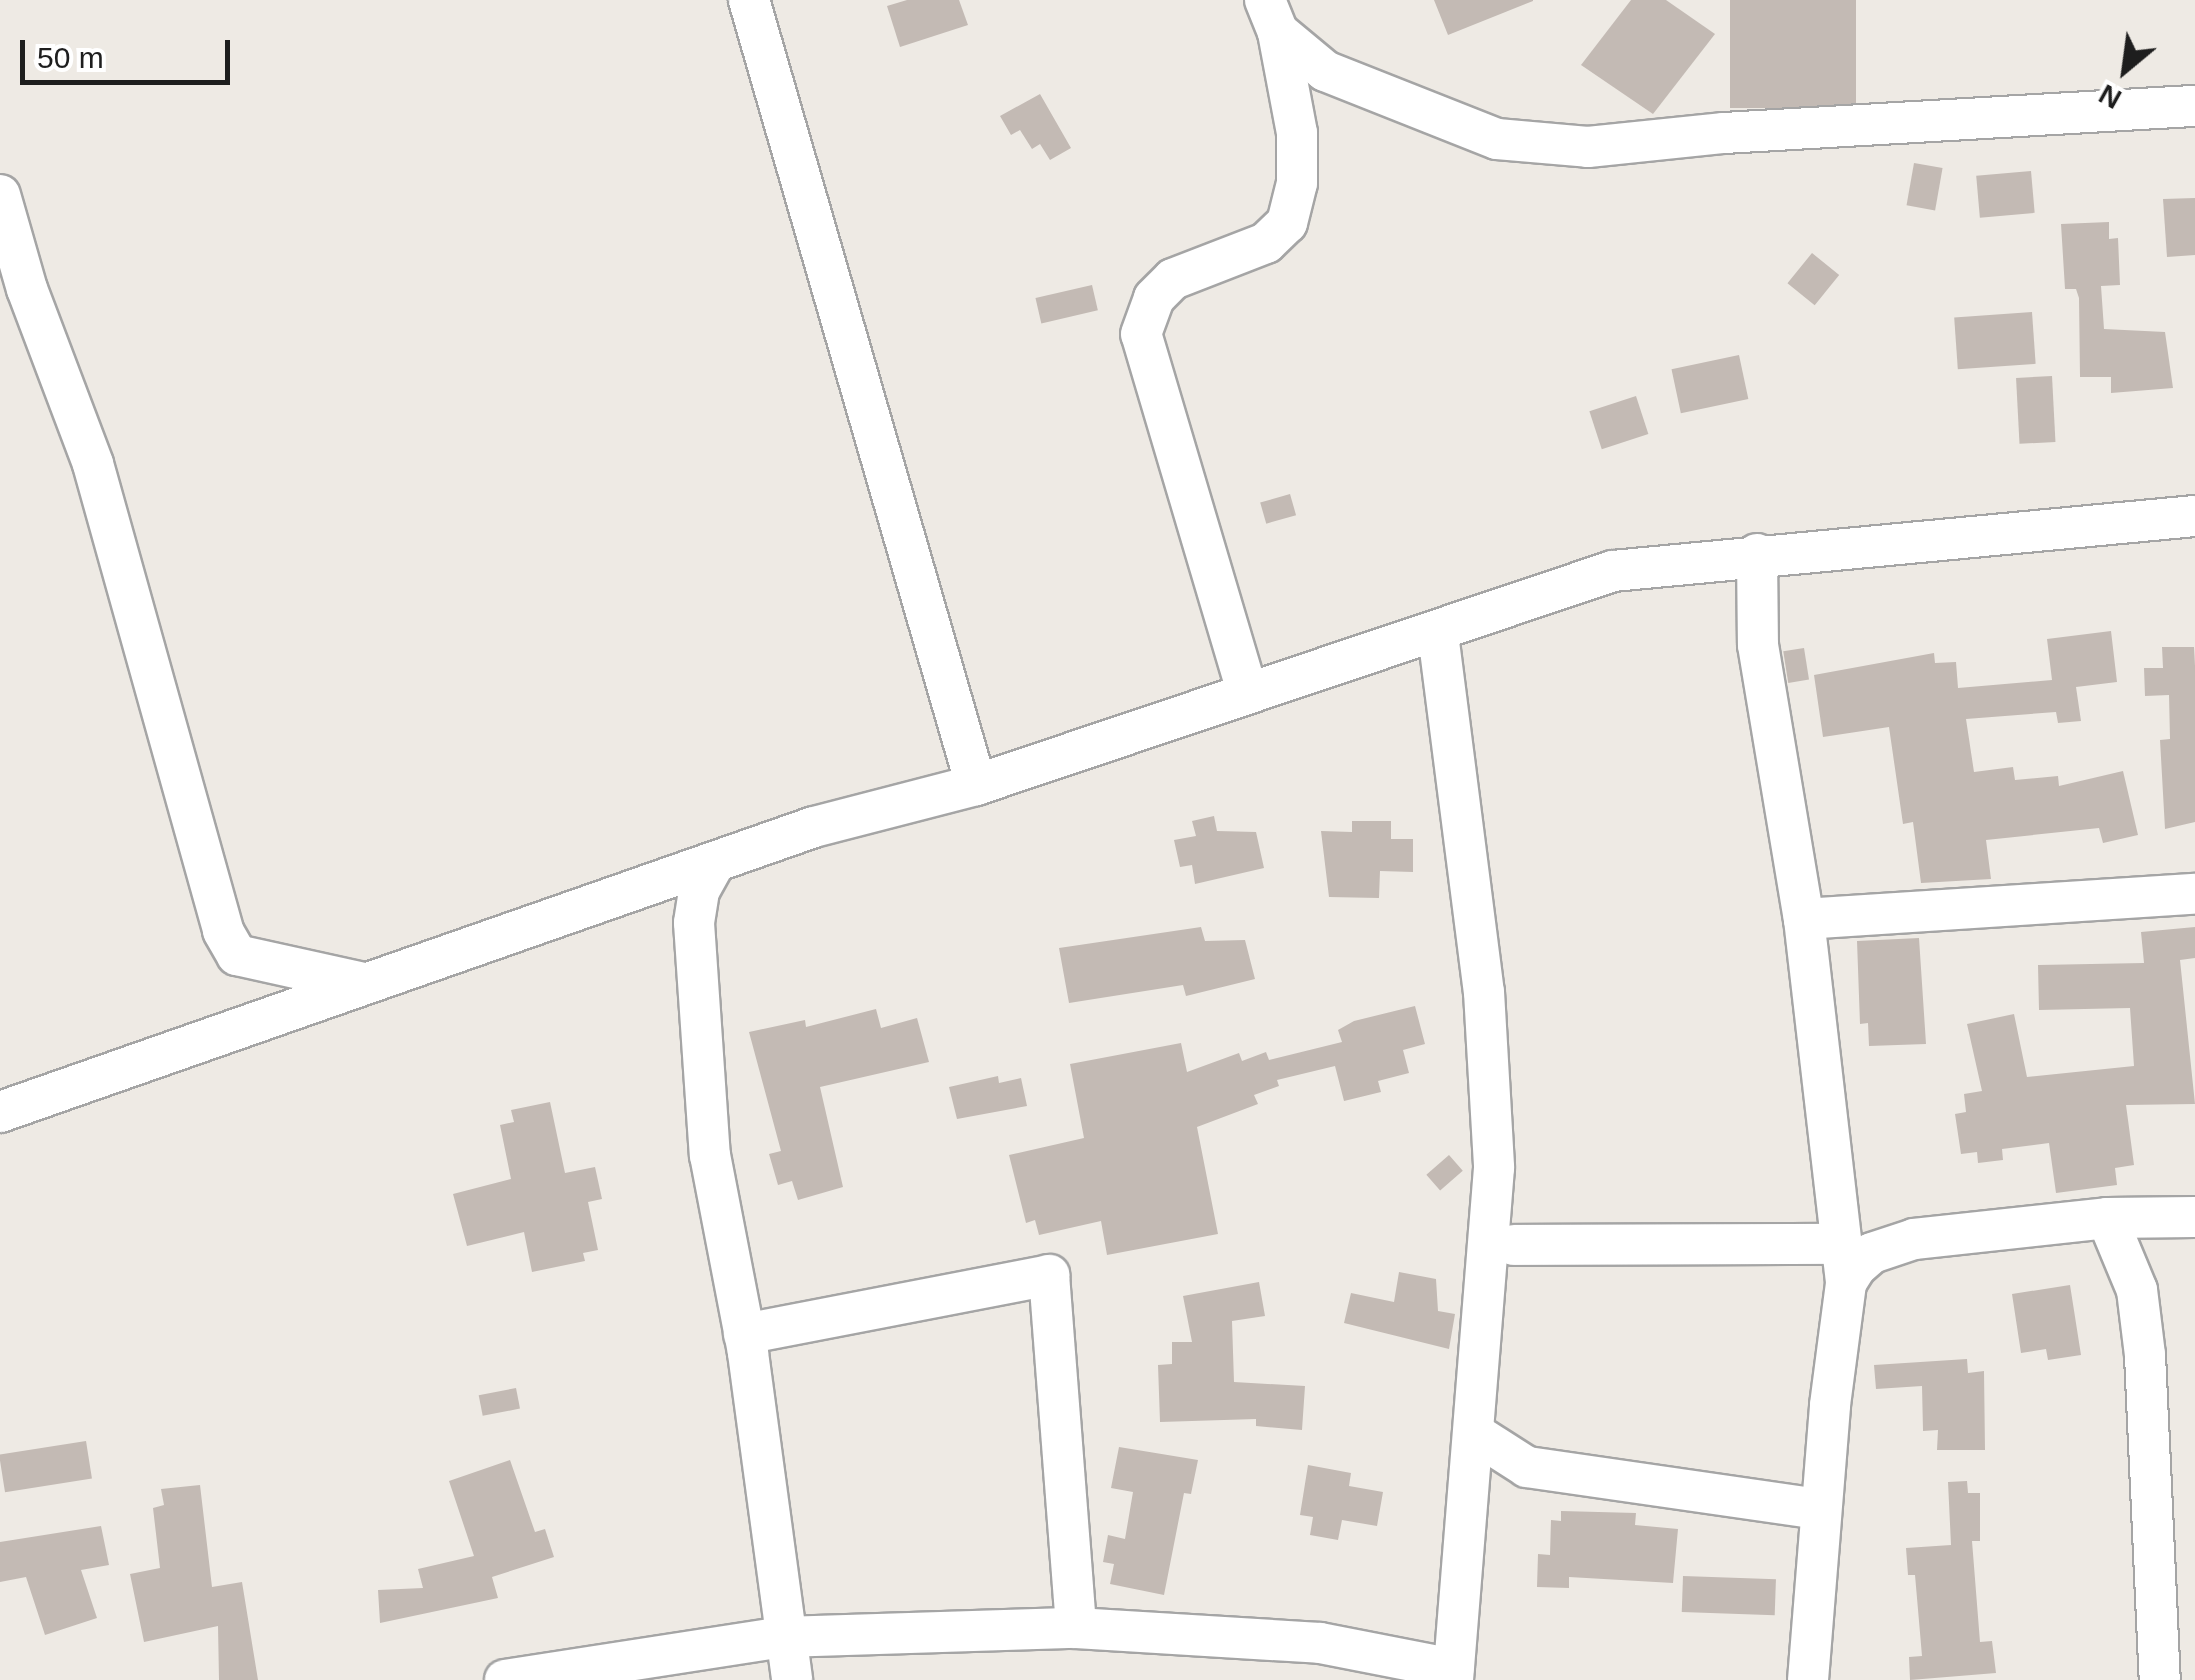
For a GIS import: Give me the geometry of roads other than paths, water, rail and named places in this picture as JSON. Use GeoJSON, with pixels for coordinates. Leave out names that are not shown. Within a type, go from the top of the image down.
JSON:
{"type":"FeatureCollection","features":[{"type":"Feature","properties":{"kind":"street"},"geometry":{"type":"LineString","coordinates":[[748,0],[976,785]]}},
{"type":"Feature","properties":{"kind":"street"},"geometry":{"type":"LineString","coordinates":[[1248,691],[1140,334],[1154,298],[1173,280],[1266,243],[1287,224],[1297,183],[1297,134],[1271,16]]}},
{"type":"Feature","properties":{"kind":"street"},"geometry":{"type":"LineString","coordinates":[[1271,16],[1324,71],[1357,87],[1410,100],[1498,139],[1588,147],[2195,106]]}},
{"type":"Feature","properties":{"kind":"street"},"geometry":{"type":"LineString","coordinates":[[0,194],[27,289],[98,482],[223,931],[237,955],[359,982]]}},
{"type":"Feature","properties":{"kind":"street"},"geometry":{"type":"LineString","coordinates":[[0,1112],[359,982],[814,827],[976,785],[1181,719],[1248,691],[1438,634],[1613,571],[1756,554],[2195,516]]}},
{"type":"Feature","properties":{"kind":"street"},"geometry":{"type":"LineString","coordinates":[[1756,554],[1758,646],[1804,918],[1844,1263],[1818,1509],[1808,1680]]}},
{"type":"Feature","properties":{"kind":"street"},"geometry":{"type":"LineString","coordinates":[[505,1680],[783,1637],[1076,1628],[1320,1644],[1454,1675],[1477,1434],[1494,1168],[1484,992],[1438,634]]}},
{"type":"Feature","properties":{"kind":"street"},"geometry":{"type":"LineString","coordinates":[[714,864],[697,907],[695,977],[710,1156],[744,1334],[783,1637],[792,1680]]}},
{"type":"Feature","properties":{"kind":"street"},"geometry":{"type":"LineString","coordinates":[[1804,918],[2195,894]]}},
{"type":"Feature","properties":{"kind":"street"},"geometry":{"type":"LineString","coordinates":[[2107,1218],[2136,1290],[2145,1355],[2160,1680]]}},
{"type":"Feature","properties":{"kind":"street"},"geometry":{"type":"LineString","coordinates":[[1514,1245],[1844,1263],[1914,1239],[2107,1218],[2195,1218]]}},
{"type":"Feature","properties":{"kind":"street"},"geometry":{"type":"LineString","coordinates":[[744,1334],[1049,1275],[1076,1628]]}},
{"type":"Feature","properties":{"kind":"street"},"geometry":{"type":"LineString","coordinates":[[1477,1434],[1527,1466],[1818,1509]]}},
{"type":"Feature","properties":{"kind":"street"},"geometry":{"type":"LineString","coordinates":[[1471,1500],[1527,1466]]}}]}
